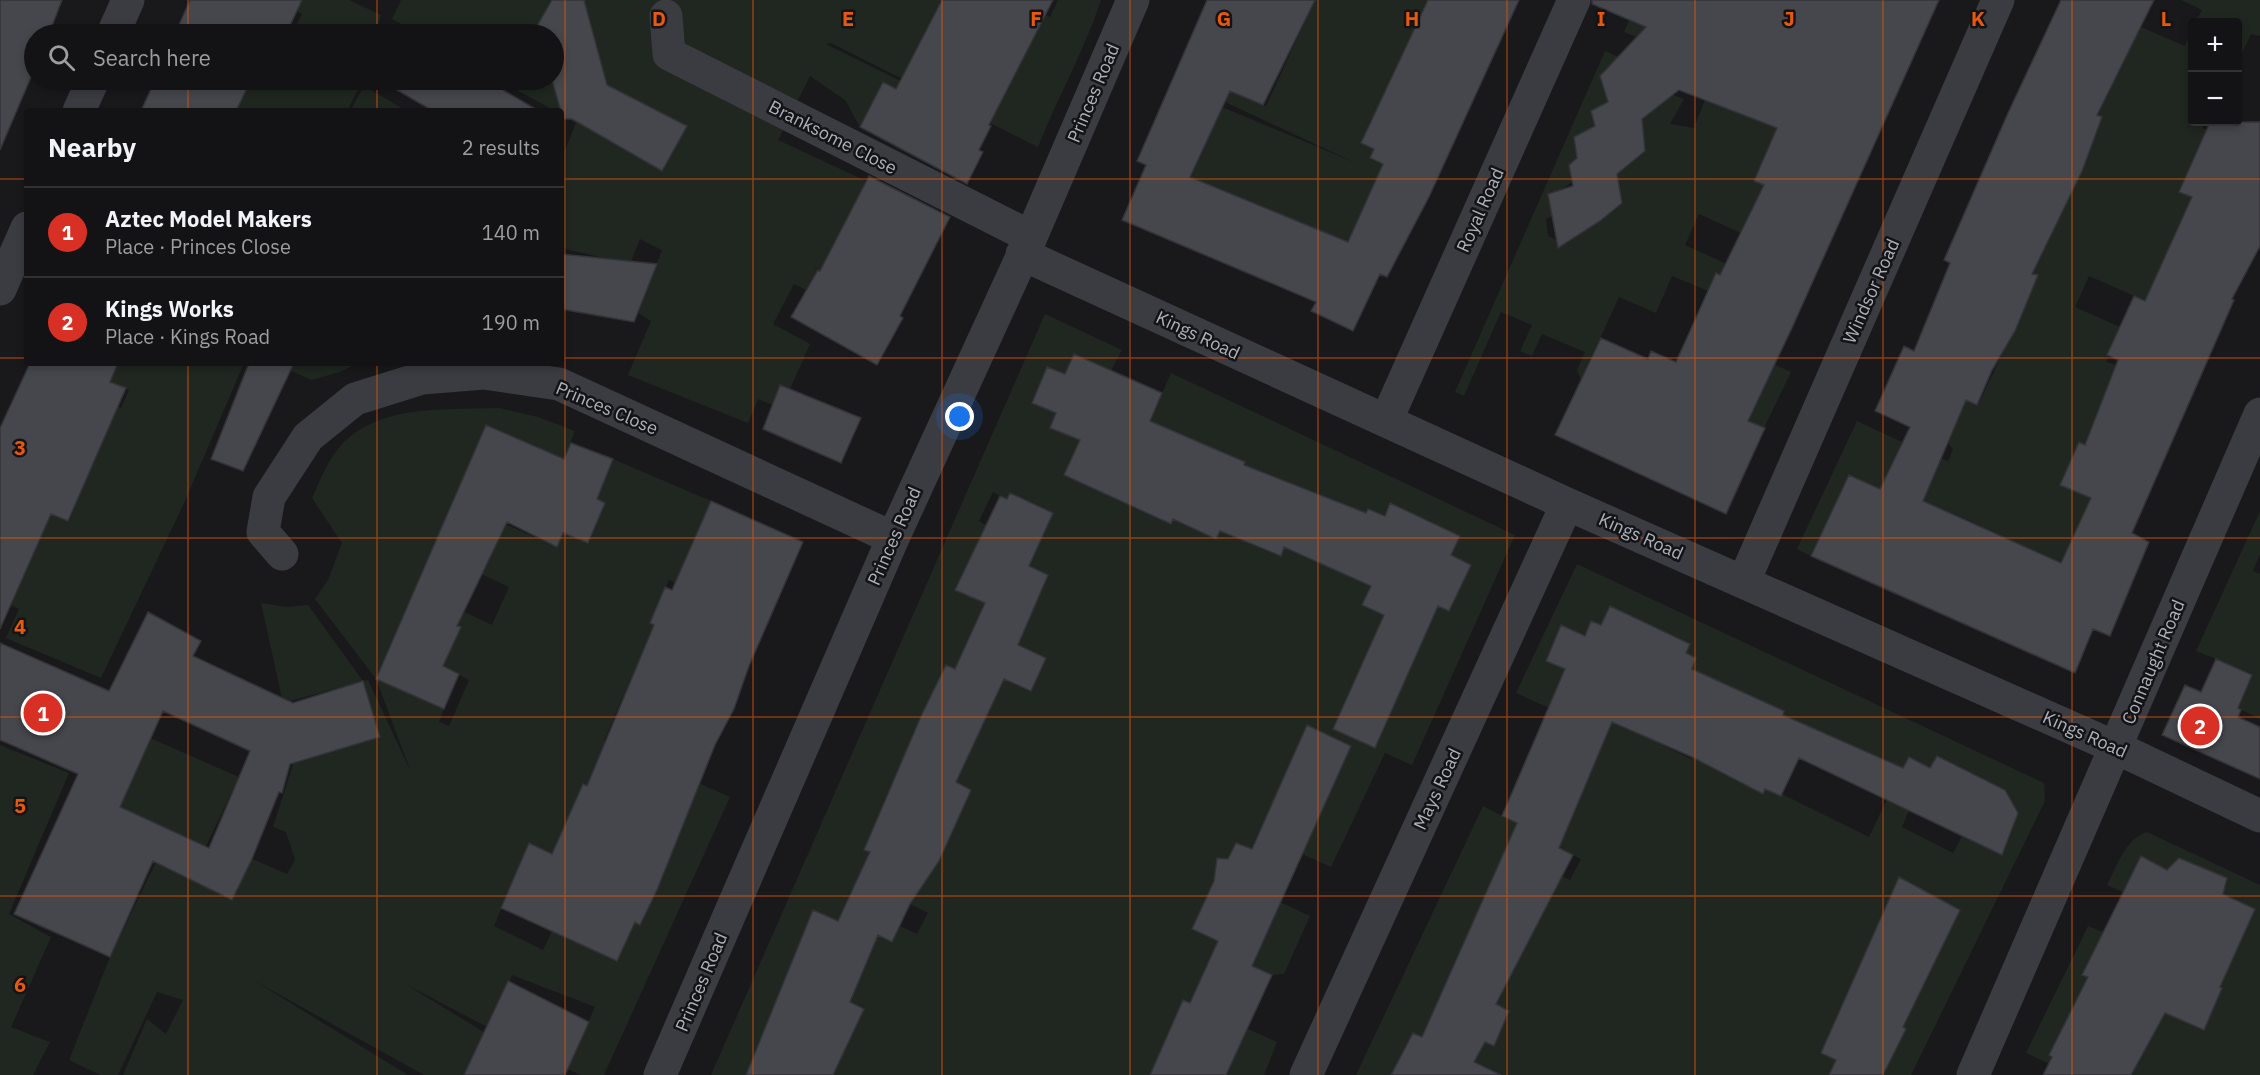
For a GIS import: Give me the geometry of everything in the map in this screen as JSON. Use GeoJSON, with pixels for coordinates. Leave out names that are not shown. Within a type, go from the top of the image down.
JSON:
{"type":"FeatureCollection","features":[{"type":"Feature","properties":{"kind":"street"},"geometry":{"type":"LineString","coordinates":[[118,24],[129,0]]}},
{"type":"Feature","properties":{"kind":"street","name":"Princes Road"},"geometry":{"type":"LineString","coordinates":[[660,1075],[893,538],[1027,245],[1133,0]]}},
{"type":"Feature","properties":{"kind":"street","name":"Royal Road"},"geometry":{"type":"LineString","coordinates":[[1386,421],[1574,0]]}},
{"type":"Feature","properties":{"kind":"street","name":"Windsor Road"},"geometry":{"type":"LineString","coordinates":[[1744,581],[1998,0]]}},
{"type":"Feature","properties":{"kind":"street","name":"Branksome Close"},"geometry":{"type":"LineString","coordinates":[[666,16],[669,54],[1027,245]]}},
{"type":"Feature","properties":{"kind":"street"},"geometry":{"type":"LineString","coordinates":[[80,108],[88,90]]}},
{"type":"Feature","properties":{"kind":"street"},"geometry":{"type":"LineString","coordinates":[[0,289],[24,235]]}},
{"type":"Feature","properties":{"kind":"street","name":"Kings Road"},"geometry":{"type":"LineString","coordinates":[[1027,245],[1386,421],[1567,504],[2117,748],[2260,816]]}},
{"type":"Feature","properties":{"kind":"street","name":"Princes Close"},"geometry":{"type":"LineString","coordinates":[[282,554],[263,532],[269,497],[308,437],[355,399],[422,378],[484,373],[559,384],[893,538]]}},
{"type":"Feature","properties":{"kind":"street","name":"Connaught Road"},"geometry":{"type":"LineString","coordinates":[[1973,1075],[2117,748],[2260,414]]}},
{"type":"Feature","properties":{"kind":"street","name":"Mays Road"},"geometry":{"type":"LineString","coordinates":[[1306,1075],[1567,504]]}},
{"type":"Feature","properties":{"kind":"shaded area"},"geometry":{"type":"Polygon","coordinates":[[[302,0],[349,0],[381,15],[378,24],[297,24],[302,14],[297,11],[302,0]]]}},
{"type":"Feature","properties":{"kind":"shaded area"},"geometry":{"type":"Polygon","coordinates":[[[401,0],[942,0],[931,22],[996,110],[1045,15],[1050,17],[1058,0],[1101,0],[1038,147],[831,43],[826,44],[931,96],[927,104],[883,83],[860,127],[845,100],[810,76],[778,140],[866,181],[840,232],[845,285],[813,266],[818,270],[806,290],[794,284],[773,324],[810,344],[790,389],[781,385],[773,405],[758,399],[748,423],[628,375],[651,321],[638,313],[662,250],[640,239],[630,264],[564,249],[564,153],[576,123],[564,116],[564,108],[550,108],[517,90],[564,90],[564,24],[401,24],[392,19],[401,0]]]}},
{"type":"Feature","properties":{"kind":"shaded area"},"geometry":{"type":"Polygon","coordinates":[[[1309,0],[1436,0],[1361,143],[1374,149],[1370,159],[1433,187],[1342,256],[1303,223],[1236,196],[1178,179],[1222,107],[1356,163],[1225,102],[1230,91],[1266,106],[1308,15],[1309,0]]]}},
{"type":"Feature","properties":{"kind":"shaded area"},"geometry":{"type":"Polygon","coordinates":[[[2181,0],[2260,0],[2260,36],[2251,34],[2242,53],[2242,18],[2197,18],[2202,10],[2181,0]]]}},
{"type":"Feature","properties":{"kind":"shaded area"},"geometry":{"type":"Polygon","coordinates":[[[1629,20],[1680,42],[1838,32],[1772,140],[1754,180],[1776,190],[1741,233],[1699,214],[1685,245],[1740,270],[1708,291],[1672,276],[1656,313],[1619,297],[1581,380],[1577,370],[1585,352],[1542,334],[1532,356],[1520,351],[1532,325],[1501,312],[1464,396],[1455,392],[1605,51],[1619,57],[1602,80],[1608,102],[1591,111],[1595,126],[1574,137],[1577,158],[1569,165],[1572,182],[1561,190],[1548,194],[1552,216],[1546,219],[1548,236],[1566,244],[1580,234],[1578,216],[1603,178],[1645,150],[1643,132],[1627,125],[1673,95],[1684,99],[1670,124],[1694,128],[1705,100],[1742,114],[1719,69],[1624,32],[1629,20]]]}},
{"type":"Feature","properties":{"kind":"shaded area"},"geometry":{"type":"Polygon","coordinates":[[[2051,25],[2126,57],[2141,27],[2185,46],[2188,39],[2188,126],[2203,126],[2202,128],[2213,133],[2192,161],[2179,191],[2193,197],[2171,312],[2089,276],[2075,307],[2120,327],[2106,362],[2116,365],[2101,404],[2107,407],[2106,454],[2079,442],[2060,484],[2091,498],[2088,506],[2135,527],[2133,533],[2097,519],[2137,569],[2124,603],[2090,591],[2045,556],[2011,540],[1996,576],[1975,538],[1981,526],[1950,512],[1946,519],[1912,504],[1935,456],[1948,461],[1953,449],[1948,443],[1966,400],[1978,405],[2005,348],[2023,301],[2029,297],[2036,275],[2021,268],[2040,224],[1972,194],[1980,177],[2061,214],[2088,150],[2008,113],[2014,101],[2094,138],[2102,117],[2078,107],[2044,37],[2051,25]]]}},
{"type":"Feature","properties":{"kind":"shaded area"},"geometry":{"type":"Polygon","coordinates":[[[216,90],[358,90],[349,108],[228,108],[216,90]]]}},
{"type":"Feature","properties":{"kind":"shaded area"},"geometry":{"type":"Polygon","coordinates":[[[362,90],[371,90],[402,108],[352,108],[362,90]]]}},
{"type":"Feature","properties":{"kind":"shaded area"},"geometry":{"type":"Polygon","coordinates":[[[1045,314],[1122,350],[1111,371],[1065,374],[1047,367],[1032,403],[1056,413],[1050,428],[1080,440],[1121,487],[1171,373],[1515,535],[1412,765],[1385,753],[1331,867],[1302,854],[1351,746],[1308,725],[1251,849],[1236,843],[1228,859],[1219,858],[1215,870],[1217,873],[1193,929],[1255,958],[1280,902],[1310,916],[1284,974],[1272,975],[1230,956],[1207,967],[1190,1003],[1184,1000],[1166,1075],[827,1075],[765,1029],[746,1075],[711,1075],[1045,314]],[[1153,423],[1173,519],[1216,539],[1245,463],[1153,423]],[[1278,479],[1256,546],[1281,556],[1284,547],[1329,567],[1338,503],[1278,479]],[[993,492],[979,521],[986,525],[955,590],[1008,613],[1016,595],[1036,603],[1048,575],[1029,566],[1010,493],[1007,499],[993,492]],[[1390,503],[1385,515],[1368,509],[1344,564],[1374,577],[1363,605],[1414,594],[1449,610],[1471,565],[1451,555],[1459,536],[1390,503]],[[960,659],[955,669],[946,665],[932,696],[938,722],[922,714],[912,736],[931,745],[913,784],[895,776],[883,803],[896,809],[865,850],[870,852],[842,919],[892,942],[900,926],[917,934],[928,913],[910,904],[931,862],[950,836],[971,790],[956,782],[1003,679],[1030,691],[960,659]],[[792,963],[770,1014],[845,1048],[864,1009],[850,1002],[854,991],[792,963]]]}},
{"type":"Feature","properties":{"kind":"shaded area"},"geometry":{"type":"Polygon","coordinates":[[[1711,336],[1791,372],[1764,428],[1718,407],[1711,336]]]}},
{"type":"Feature","properties":{"kind":"shaded area"},"geometry":{"type":"Polygon","coordinates":[[[110,366],[243,366],[185,501],[101,678],[6,638],[19,609],[0,600],[50,513],[69,522],[77,502],[45,488],[80,456],[93,464],[101,446],[92,441],[101,399],[121,408],[129,390],[90,373],[110,366]]]}},
{"type":"Feature","properties":{"kind":"shaded area"},"geometry":{"type":"Polygon","coordinates":[[[279,366],[353,366],[340,372],[312,380],[279,366]]]}},
{"type":"Feature","properties":{"kind":"shaded area"},"geometry":{"type":"Polygon","coordinates":[[[499,408],[538,417],[575,431],[549,497],[470,463],[453,501],[557,547],[563,533],[589,543],[605,503],[597,499],[613,459],[711,501],[693,542],[686,587],[669,580],[650,623],[654,625],[604,741],[730,797],[604,1075],[581,1075],[567,1069],[595,1007],[512,975],[493,1030],[407,985],[484,1032],[464,1075],[424,1075],[253,980],[408,1075],[123,1075],[147,1019],[166,1034],[183,1000],[157,992],[118,1075],[100,1075],[69,1060],[110,957],[156,862],[232,900],[252,859],[287,874],[295,860],[286,832],[273,827],[295,758],[337,750],[380,737],[363,681],[368,680],[411,772],[376,679],[315,599],[328,580],[342,543],[312,498],[334,455],[353,434],[371,423],[413,412],[499,408]],[[481,574],[416,589],[492,625],[509,587],[481,574]],[[408,604],[376,679],[444,709],[439,722],[449,726],[469,680],[443,666],[461,627],[408,604]],[[583,784],[565,825],[590,838],[617,798],[583,784]],[[529,844],[494,926],[543,950],[552,931],[617,961],[635,922],[640,924],[645,896],[529,844]]]}},
{"type":"Feature","properties":{"kind":"shaded area"},"geometry":{"type":"Polygon","coordinates":[[[1857,421],[1902,442],[1880,489],[1849,475],[1811,556],[1797,549],[1857,421]]]}},
{"type":"Feature","properties":{"kind":"shaded area"},"geometry":{"type":"Polygon","coordinates":[[[2260,511],[2260,554],[2253,571],[2260,574],[2260,719],[2238,708],[2253,674],[2196,651],[2260,511]]]}},
{"type":"Feature","properties":{"kind":"shaded area"},"geometry":{"type":"Polygon","coordinates":[[[1577,564],[2044,783],[2045,801],[1911,1075],[1883,1075],[1906,1029],[1844,1001],[1821,1052],[1836,1060],[1829,1075],[1467,1075],[1474,1061],[1413,1033],[1391,1075],[1356,1075],[1483,806],[1502,816],[1549,708],[1516,693],[1577,564]],[[1610,606],[1601,625],[1591,621],[1585,636],[1546,661],[1670,717],[1696,659],[1686,653],[1690,644],[1610,606]],[[1690,685],[1662,745],[1691,759],[1701,737],[1713,768],[1762,793],[1766,786],[1869,837],[1889,795],[1911,806],[1902,827],[1953,853],[1962,836],[2002,855],[2018,813],[2005,789],[1937,756],[1930,768],[1909,758],[1895,782],[1888,763],[1817,730],[1778,726],[1784,711],[1690,685]],[[1517,828],[1424,1033],[1475,1037],[1494,1045],[1509,1011],[1494,1004],[1561,876],[1570,880],[1581,859],[1517,828]],[[1899,878],[1871,942],[1905,1022],[1960,910],[1899,878]]]}},
{"type":"Feature","properties":{"kind":"shaded area"},"geometry":{"type":"Polygon","coordinates":[[[261,603],[286,607],[308,605],[363,681],[283,703],[261,603]]]}},
{"type":"Feature","properties":{"kind":"shaded area"},"geometry":{"type":"Polygon","coordinates":[[[150,738],[239,777],[206,846],[174,832],[107,829],[150,738]]]}},
{"type":"Feature","properties":{"kind":"shaded area"},"geometry":{"type":"Polygon","coordinates":[[[0,745],[69,773],[9,914],[51,937],[11,1027],[50,1042],[33,1075],[0,1075],[0,745]]]}},
{"type":"Feature","properties":{"kind":"shaded area"},"geometry":{"type":"Polygon","coordinates":[[[2147,832],[2260,885],[2260,1075],[2073,1075],[2026,1053],[2088,926],[2103,932],[2083,975],[2204,1030],[2222,988],[2175,966],[2231,962],[2255,909],[2223,894],[2226,878],[2179,858],[2167,870],[2141,856],[2123,892],[2107,885],[2127,847],[2147,832]]]}},
{"type":"Feature","properties":{"kind":"shaded area"},"geometry":{"type":"Polygon","coordinates":[[[1246,1028],[1277,1042],[1264,1075],[1226,1075],[1246,1028]]]}},
{"type":"Feature","properties":{"kind":"building"},"geometry":{"type":"Polygon","coordinates":[[[0,0],[62,0],[53,24],[24,24],[26,90],[0,150],[0,0]]]}},
{"type":"Feature","properties":{"kind":"building"},"geometry":{"type":"Polygon","coordinates":[[[190,0],[302,0],[291,24],[179,24],[190,0]]]}},
{"type":"Feature","properties":{"kind":"building"},"geometry":{"type":"Polygon","coordinates":[[[552,0],[584,0],[607,85],[687,126],[662,171],[572,119],[564,119],[564,108],[560,108],[555,90],[564,90],[564,24],[538,24],[552,0]]]}},
{"type":"Feature","properties":{"kind":"building"},"geometry":{"type":"Polygon","coordinates":[[[942,0],[1053,0],[989,125],[991,126],[979,150],[983,152],[967,184],[860,127],[883,82],[896,89],[942,0]]]}},
{"type":"Feature","properties":{"kind":"building"},"geometry":{"type":"Polygon","coordinates":[[[1207,0],[1315,0],[1263,105],[1230,91],[1190,177],[1348,242],[1383,164],[1370,158],[1374,149],[1361,143],[1428,0],[1519,0],[1429,197],[1387,277],[1380,274],[1353,331],[1311,311],[1316,302],[1122,220],[1146,165],[1137,161],[1207,0]]]}},
{"type":"Feature","properties":{"kind":"building"},"geometry":{"type":"Polygon","coordinates":[[[1592,0],[1939,0],[1748,421],[1765,428],[1726,514],[1555,435],[1601,338],[1648,359],[1651,351],[1676,362],[1716,273],[1720,275],[1764,185],[1754,181],[1777,128],[1679,90],[1642,119],[1645,151],[1617,174],[1622,203],[1600,221],[1558,248],[1548,194],[1573,186],[1569,165],[1577,158],[1574,137],[1595,126],[1591,111],[1608,102],[1600,76],[1646,27],[1592,4],[1592,0]]]}},
{"type":"Feature","properties":{"kind":"building"},"geometry":{"type":"Polygon","coordinates":[[[2061,0],[2154,0],[2097,115],[2102,117],[2082,171],[2032,274],[2038,275],[2015,331],[1992,370],[1977,405],[1966,400],[1923,501],[2061,563],[2091,498],[2060,485],[2079,442],[2085,445],[2118,360],[2107,355],[2134,296],[2145,301],[2192,197],[2179,192],[2208,126],[2242,126],[2242,122],[2260,122],[2260,246],[2232,299],[2234,300],[2132,533],[2149,542],[2110,636],[2093,629],[2075,673],[1811,556],[1849,475],[1880,489],[1910,427],[1875,411],[1904,346],[1914,351],[1950,263],[1944,260],[2008,113],[2061,0]]]}},
{"type":"Feature","properties":{"kind":"building"},"geometry":{"type":"Polygon","coordinates":[[[150,90],[246,90],[237,108],[142,108],[150,90]]]}},
{"type":"Feature","properties":{"kind":"building"},"geometry":{"type":"Polygon","coordinates":[[[397,90],[503,90],[534,108],[428,108],[397,90]]]}},
{"type":"Feature","properties":{"kind":"building"},"geometry":{"type":"Polygon","coordinates":[[[869,176],[950,217],[900,316],[903,318],[877,365],[791,317],[818,270],[820,271],[869,176]]]}},
{"type":"Feature","properties":{"kind":"building"},"geometry":{"type":"Polygon","coordinates":[[[564,254],[657,264],[634,322],[564,310],[564,254]]]}},
{"type":"Feature","properties":{"kind":"building"},"geometry":{"type":"Polygon","coordinates":[[[1074,354],[1162,393],[1150,421],[1245,462],[1244,465],[1366,513],[1368,509],[1385,516],[1390,503],[1460,536],[1451,555],[1471,565],[1449,611],[1438,606],[1375,748],[1333,729],[1384,615],[1362,605],[1371,586],[1284,547],[1281,556],[1220,531],[1216,539],[1173,519],[1171,524],[1064,475],[1080,440],[1050,428],[1056,413],[1032,403],[1047,367],[1065,374],[1074,354]]]}},
{"type":"Feature","properties":{"kind":"building"},"geometry":{"type":"Polygon","coordinates":[[[29,366],[117,366],[110,382],[126,388],[68,521],[51,514],[0,629],[0,428],[29,366]]]}},
{"type":"Feature","properties":{"kind":"building"},"geometry":{"type":"Polygon","coordinates":[[[248,366],[293,366],[243,471],[211,459],[248,366]]]}},
{"type":"Feature","properties":{"kind":"building"},"geometry":{"type":"Polygon","coordinates":[[[780,385],[861,418],[841,463],[763,429],[780,385]]]}},
{"type":"Feature","properties":{"kind":"building"},"geometry":{"type":"Polygon","coordinates":[[[486,425],[564,459],[571,443],[613,459],[597,499],[605,503],[588,543],[563,533],[557,547],[507,522],[457,626],[461,627],[443,666],[459,674],[444,709],[376,679],[486,425]]]}},
{"type":"Feature","properties":{"kind":"building"},"geometry":{"type":"Polygon","coordinates":[[[1010,493],[1053,513],[1029,566],[1048,575],[1018,645],[1046,658],[1031,691],[1004,679],[956,782],[971,790],[939,861],[910,904],[892,942],[878,935],[850,1002],[864,1009],[833,1075],[746,1075],[813,910],[838,921],[870,852],[864,850],[922,714],[946,665],[955,669],[985,603],[955,590],[1000,496],[1007,499],[1010,493]]]}},
{"type":"Feature","properties":{"kind":"building"},"geometry":{"type":"Polygon","coordinates":[[[711,501],[803,542],[749,666],[734,709],[715,745],[657,890],[640,925],[635,922],[617,961],[501,908],[529,843],[552,854],[583,784],[587,786],[654,625],[650,623],[665,587],[672,590],[711,501]]]}},
{"type":"Feature","properties":{"kind":"building"},"geometry":{"type":"Polygon","coordinates":[[[1610,606],[1690,644],[1686,653],[1696,658],[1692,669],[1784,711],[1783,715],[1903,768],[1909,757],[1930,768],[1937,756],[2005,790],[2018,813],[2002,855],[1799,758],[1781,796],[1765,789],[1763,794],[1692,757],[1612,722],[1559,848],[1573,855],[1496,1004],[1509,1011],[1494,1046],[1485,1042],[1474,1062],[1501,1075],[1391,1075],[1413,1033],[1422,1037],[1517,823],[1502,816],[1565,669],[1546,661],[1561,625],[1585,636],[1591,621],[1601,625],[1610,606]]]}},
{"type":"Feature","properties":{"kind":"building"},"geometry":{"type":"Polygon","coordinates":[[[148,612],[201,641],[193,656],[293,703],[363,681],[380,737],[290,764],[282,793],[279,792],[252,859],[232,900],[153,861],[110,957],[14,914],[78,774],[0,740],[0,643],[109,691],[148,612]],[[163,711],[120,807],[209,848],[250,751],[163,711]]]}},
{"type":"Feature","properties":{"kind":"building"},"geometry":{"type":"Polygon","coordinates":[[[2216,659],[2252,675],[2238,708],[2241,710],[2238,717],[2260,727],[2260,779],[2162,735],[2185,685],[2201,692],[2216,659]]]}},
{"type":"Feature","properties":{"kind":"building"},"geometry":{"type":"Polygon","coordinates":[[[1307,725],[1351,746],[1252,966],[1272,975],[1226,1075],[1150,1075],[1183,1000],[1190,1003],[1218,941],[1192,929],[1214,881],[1217,858],[1228,859],[1236,843],[1252,849],[1307,725]]]}},
{"type":"Feature","properties":{"kind":"building"},"geometry":{"type":"Polygon","coordinates":[[[2141,856],[2167,870],[2179,858],[2227,878],[2223,894],[2255,909],[2220,987],[2222,988],[2204,1030],[2165,1013],[2131,1075],[2043,1075],[2052,1057],[2049,1055],[2088,977],[2082,975],[2141,856]]]}},
{"type":"Feature","properties":{"kind":"building"},"geometry":{"type":"Polygon","coordinates":[[[1899,877],[1960,910],[1903,1027],[1906,1029],[1883,1075],[1829,1075],[1836,1060],[1821,1053],[1899,877]]]}},
{"type":"Feature","properties":{"kind":"building"},"geometry":{"type":"Polygon","coordinates":[[[508,981],[589,1022],[565,1075],[464,1075],[508,981]]]}},
{"type":"Feature","properties":{"kind":"place","name":"Aztec Model Makers"},"geometry":{"type":"Point","coordinates":[43,713]}},
{"type":"Feature","properties":{"kind":"place","name":"Kings Works"},"geometry":{"type":"Point","coordinates":[2200,726]}}]}
